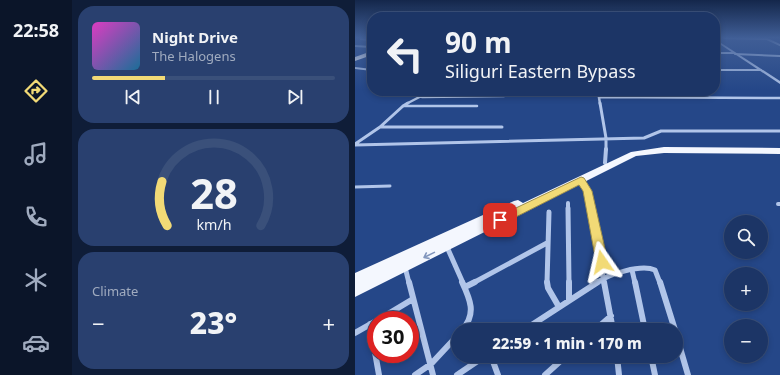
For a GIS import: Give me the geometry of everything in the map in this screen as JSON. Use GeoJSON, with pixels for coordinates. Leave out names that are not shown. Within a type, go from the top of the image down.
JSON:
{"type":"FeatureCollection","features":[{"type":"Feature","properties":{"kind":"highway"},"geometry":{"type":"LineString","coordinates":[[355,60],[367,56]]}},
{"type":"Feature","properties":{"kind":"main road"},"geometry":{"type":"LineString","coordinates":[[355,280],[630,152],[646,148],[780,148]]}},
{"type":"Feature","properties":{"kind":"main road"},"geometry":{"type":"LineString","coordinates":[[355,290],[405,267],[634,154],[653,150],[780,151]]}},
{"type":"Feature","properties":{"kind":"street"},"geometry":{"type":"LineString","coordinates":[[739,56],[779,82]]}},
{"type":"Feature","properties":{"kind":"street"},"geometry":{"type":"LineString","coordinates":[[355,145],[380,127],[403,106],[419,97],[504,96]]}},
{"type":"Feature","properties":{"kind":"street"},"geometry":{"type":"LineString","coordinates":[[605,163],[606,138],[599,97],[780,98]]}},
{"type":"Feature","properties":{"kind":"street"},"geometry":{"type":"LineString","coordinates":[[380,127],[503,127]]}},
{"type":"Feature","properties":{"kind":"street"},"geometry":{"type":"LineString","coordinates":[[355,145],[644,138],[661,131],[780,131]]}},
{"type":"Feature","properties":{"kind":"street"},"geometry":{"type":"LineString","coordinates":[[581,180],[589,197],[605,277],[612,323]]}},
{"type":"Feature","properties":{"kind":"street"},"geometry":{"type":"LineString","coordinates":[[568,203],[569,300]]}},
{"type":"Feature","properties":{"kind":"street"},"geometry":{"type":"LineString","coordinates":[[549,212],[547,284],[559,307]]}},
{"type":"Feature","properties":{"kind":"street"},"geometry":{"type":"LineString","coordinates":[[465,287],[547,243]]}},
{"type":"Feature","properties":{"kind":"street"},"geometry":{"type":"LineString","coordinates":[[447,246],[465,287],[472,308],[468,323]]}},
{"type":"Feature","properties":{"kind":"street"},"geometry":{"type":"LineString","coordinates":[[405,267],[433,375]]}},
{"type":"Feature","properties":{"kind":"street"},"geometry":{"type":"LineString","coordinates":[[535,323],[605,277],[632,270],[650,268],[655,270],[673,323]]}},
{"type":"Feature","properties":{"kind":"street"},"geometry":{"type":"LineString","coordinates":[[632,270],[643,323]]}},
{"type":"Feature","properties":{"kind":"street"},"geometry":{"type":"LineString","coordinates":[[393,311],[413,299]]}},
{"type":"Feature","properties":{"kind":"street"},"geometry":{"type":"LineString","coordinates":[[603,323],[611,316]]}},
{"type":"Feature","properties":{"kind":"street"},"geometry":{"type":"LineString","coordinates":[[355,333],[367,326]]}},
{"type":"Feature","properties":{"kind":"street"},"geometry":{"type":"LineString","coordinates":[[415,375],[431,364],[451,343]]}},
{"type":"Feature","properties":{"kind":"street"},"geometry":{"type":"LineString","coordinates":[[683,358],[688,375]]}},
{"type":"Feature","properties":{"kind":"street"},"geometry":{"type":"LineString","coordinates":[[378,363],[379,375]]}},
{"type":"Feature","properties":{"kind":"street"},"geometry":{"type":"LineString","coordinates":[[457,375],[475,363]]}},
{"type":"Feature","properties":{"kind":"street"},"geometry":{"type":"LineString","coordinates":[[494,363],[498,375]]}},
{"type":"Feature","properties":{"kind":"street"},"geometry":{"type":"LineString","coordinates":[[545,375],[558,363]]}},
{"type":"Feature","properties":{"kind":"street"},"geometry":{"type":"LineString","coordinates":[[618,363],[619,375]]}},
{"type":"Feature","properties":{"kind":"street"},"geometry":{"type":"LineString","coordinates":[[652,363],[655,375]]}},
{"type":"Feature","properties":{"kind":"lane"},"geometry":{"type":"LineString","coordinates":[[355,68],[367,69]]}},
{"type":"Feature","properties":{"kind":"lane"},"geometry":{"type":"LineString","coordinates":[[720,70],[761,70]]}},
{"type":"Feature","properties":{"kind":"lane"},"geometry":{"type":"LineString","coordinates":[[403,106],[477,106]]}},
{"type":"Feature","properties":{"kind":"lane"},"geometry":{"type":"LineString","coordinates":[[355,187],[390,186]]}},
{"type":"Feature","properties":{"kind":"route"},"geometry":{"type":"LineString","coordinates":[[500,220],[581,180],[585,185],[590,202],[602,262]]}}]}
